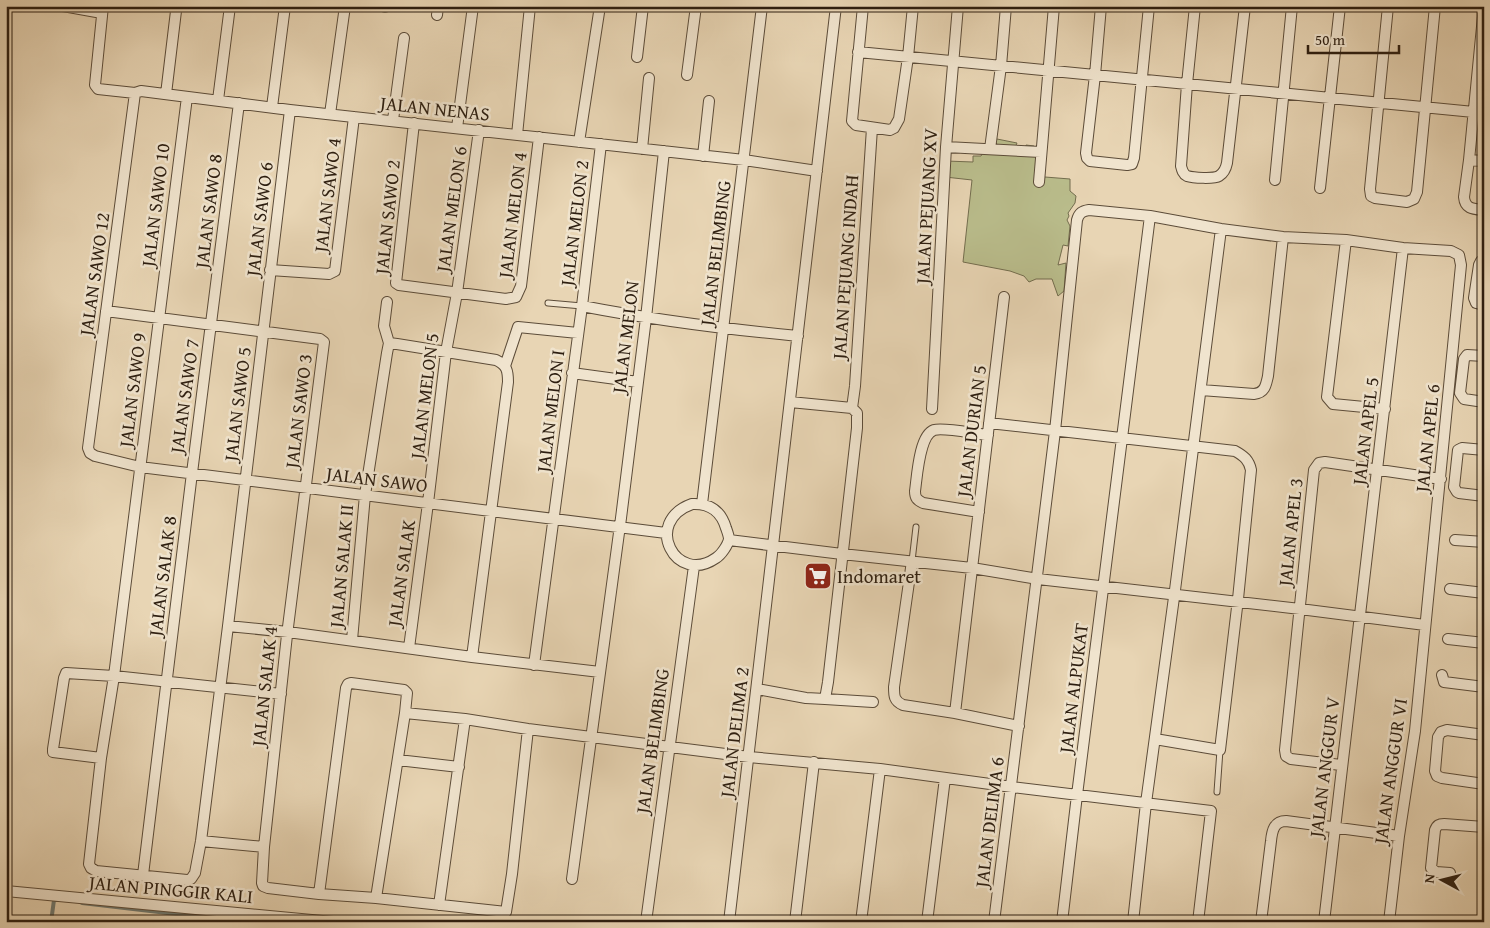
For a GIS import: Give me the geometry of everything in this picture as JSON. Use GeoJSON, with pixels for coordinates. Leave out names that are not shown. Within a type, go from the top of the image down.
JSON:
{"type":"FeatureCollection","features":[{"type":"Feature","properties":{"kind":"street"},"geometry":{"type":"LineString","coordinates":[[63,6],[103,10]]}},
{"type":"Feature","properties":{"kind":"street"},"geometry":{"type":"LineString","coordinates":[[218,100],[230,6]]}},
{"type":"Feature","properties":{"kind":"street"},"geometry":{"type":"LineString","coordinates":[[272,106],[284,6]]}},
{"type":"Feature","properties":{"kind":"street"},"geometry":{"type":"LineString","coordinates":[[330,114],[345,6]]}},
{"type":"Feature","properties":{"kind":"street"},"geometry":{"type":"LineString","coordinates":[[457,128],[473,6]]}},
{"type":"Feature","properties":{"kind":"street"},"geometry":{"type":"LineString","coordinates":[[517,135],[530,6]]}},
{"type":"Feature","properties":{"kind":"street"},"geometry":{"type":"LineString","coordinates":[[579,142],[600,6]]}},
{"type":"Feature","properties":{"kind":"street"},"geometry":{"type":"LineString","coordinates":[[636,57],[643,6]]}},
{"type":"Feature","properties":{"kind":"street"},"geometry":{"type":"LineString","coordinates":[[687,74],[696,6]]}},
{"type":"Feature","properties":{"kind":"street","name":"JALAN BELIMBING"},"geometry":{"type":"LineString","coordinates":[[702,504],[762,6]]}},
{"type":"Feature","properties":{"kind":"street","name":"JALAN DELIMA 2"},"geometry":{"type":"LineString","coordinates":[[729,922],[836,6]]}},
{"type":"Feature","properties":{"kind":"street"},"geometry":{"type":"LineString","coordinates":[[863,6],[852,121],[854,125],[890,130],[897,125],[908,57],[913,6]]}},
{"type":"Feature","properties":{"kind":"street","name":"JALAN PEJUANG XV"},"geometry":{"type":"LineString","coordinates":[[932,409],[946,147],[958,6]]}},
{"type":"Feature","properties":{"kind":"street"},"geometry":{"type":"LineString","coordinates":[[990,149],[1001,66],[1006,6]]}},
{"type":"Feature","properties":{"kind":"street"},"geometry":{"type":"LineString","coordinates":[[1040,182],[1047,71],[1054,6]]}},
{"type":"Feature","properties":{"kind":"street"},"geometry":{"type":"LineString","coordinates":[[1101,6],[1086,153],[1090,161],[1127,165],[1132,164],[1134,161],[1149,6]]}},
{"type":"Feature","properties":{"kind":"street"},"geometry":{"type":"LineString","coordinates":[[1195,6],[1181,166],[1183,172],[1191,177],[1212,178],[1218,177],[1226,168],[1245,6]]}},
{"type":"Feature","properties":{"kind":"street"},"geometry":{"type":"LineString","coordinates":[[1276,180],[1292,6]]}},
{"type":"Feature","properties":{"kind":"street"},"geometry":{"type":"LineString","coordinates":[[1320,188],[1340,6]]}},
{"type":"Feature","properties":{"kind":"street"},"geometry":{"type":"LineString","coordinates":[[1388,6],[1370,193],[1375,198],[1408,202],[1414,199],[1417,192],[1435,6]]}},
{"type":"Feature","properties":{"kind":"street"},"geometry":{"type":"LineString","coordinates":[[1484,6],[1464,196],[1464,202],[1467,206],[1484,210]]}},
{"type":"Feature","properties":{"kind":"street","name":"JALAN NENAS"},"geometry":{"type":"LineString","coordinates":[[103,10],[94,85],[98,89],[141,91],[272,106],[290,110],[744,160],[817,171]]}},
{"type":"Feature","properties":{"kind":"street"},"geometry":{"type":"LineString","coordinates":[[166,94],[176,11]]}},
{"type":"Feature","properties":{"kind":"street"},"geometry":{"type":"LineString","coordinates":[[393,120],[404,38]]}},
{"type":"Feature","properties":{"kind":"street"},"geometry":{"type":"LineString","coordinates":[[858,52],[1484,113]]}},
{"type":"Feature","properties":{"kind":"street"},"geometry":{"type":"LineString","coordinates":[[642,149],[649,78]]}},
{"type":"Feature","properties":{"kind":"street","name":"JALAN SAWO 12"},"geometry":{"type":"LineString","coordinates":[[88,448],[135,92]]}},
{"type":"Feature","properties":{"kind":"street","name":"JALAN SAWO 10"},"geometry":{"type":"LineString","coordinates":[[158,317],[187,97]]}},
{"type":"Feature","properties":{"kind":"street"},"geometry":{"type":"LineString","coordinates":[[703,156],[709,101]]}},
{"type":"Feature","properties":{"kind":"street","name":"JALAN SAWO 8"},"geometry":{"type":"LineString","coordinates":[[212,324],[239,103]]}},
{"type":"Feature","properties":{"kind":"street","name":"JALAN SAWO 6"},"geometry":{"type":"LineString","coordinates":[[263,332],[290,110]]}},
{"type":"Feature","properties":{"kind":"street","name":"JALAN SAWO 4"},"geometry":{"type":"LineString","coordinates":[[270,270],[329,274],[335,271],[354,117]]}},
{"type":"Feature","properties":{"kind":"street","name":"JALAN SAWO 2"},"geometry":{"type":"LineString","coordinates":[[414,123],[395,281],[399,286],[457,293]]}},
{"type":"Feature","properties":{"kind":"street","name":"JALAN PEJUANG INDAH"},"geometry":{"type":"LineString","coordinates":[[825,699],[857,428],[857,413],[852,408],[872,128]]}},
{"type":"Feature","properties":{"kind":"street","name":"JALAN MELON 6"},"geometry":{"type":"LineString","coordinates":[[457,293],[479,130]]}},
{"type":"Feature","properties":{"kind":"street","name":"JALAN MELON 4"},"geometry":{"type":"LineString","coordinates":[[457,293],[506,299],[516,297],[519,293],[522,286],[539,137]]}},
{"type":"Feature","properties":{"kind":"street","name":"JALAN MELON 2"},"geometry":{"type":"LineString","coordinates":[[582,306],[601,144]]}},
{"type":"Feature","properties":{"kind":"street"},"geometry":{"type":"LineString","coordinates":[[946,147],[1042,152]]}},
{"type":"Feature","properties":{"kind":"street","name":"JALAN MELON"},"geometry":{"type":"LineString","coordinates":[[572,879],[620,527],[646,318],[664,151]]}},
{"type":"Feature","properties":{"kind":"street"},"geometry":{"type":"LineString","coordinates":[[1469,160],[1484,161]]}},
{"type":"Feature","properties":{"kind":"street","name":"JALAN DELIMA 6"},"geometry":{"type":"LineString","coordinates":[[994,922],[1056,430],[1079,215],[1089,210],[1150,216]]}},
{"type":"Feature","properties":{"kind":"street"},"geometry":{"type":"LineString","coordinates":[[1150,216],[1221,229],[1283,237],[1346,240],[1403,248]]}},
{"type":"Feature","properties":{"kind":"street","name":"JALAN ALPUKAT"},"geometry":{"type":"LineString","coordinates":[[1062,922],[1150,216]]}},
{"type":"Feature","properties":{"kind":"street"},"geometry":{"type":"LineString","coordinates":[[1133,922],[1146,802],[1175,594],[1221,229]]}},
{"type":"Feature","properties":{"kind":"street"},"geometry":{"type":"LineString","coordinates":[[1201,390],[1258,394],[1264,389],[1268,376],[1283,237]]}},
{"type":"Feature","properties":{"kind":"street"},"geometry":{"type":"LineString","coordinates":[[1346,240],[1327,398],[1333,404],[1385,409]]}},
{"type":"Feature","properties":{"kind":"street","name":"JALAN APEL 6"},"geometry":{"type":"LineString","coordinates":[[1403,248],[1451,251],[1459,255],[1461,265],[1425,625]]}},
{"type":"Feature","properties":{"kind":"street","name":"JALAN APEL 5"},"geometry":{"type":"LineString","coordinates":[[1360,617],[1403,248]]}},
{"type":"Feature","properties":{"kind":"street"},"geometry":{"type":"LineString","coordinates":[[1484,260],[1479,265],[1474,298],[1476,303],[1484,305]]}},
{"type":"Feature","properties":{"kind":"street","name":"JALAN MELON 5"},"geometry":{"type":"LineString","coordinates":[[428,503],[446,352],[457,293]]}},
{"type":"Feature","properties":{"kind":"street","name":"JALAN DURIAN 5"},"geometry":{"type":"LineString","coordinates":[[955,713],[1004,297]]}},
{"type":"Feature","properties":{"kind":"street","name":"JALAN SALAK II"},"geometry":{"type":"LineString","coordinates":[[352,640],[365,495],[388,343],[384,326],[388,302]]}},
{"type":"Feature","properties":{"kind":"street"},"geometry":{"type":"LineString","coordinates":[[582,306],[646,318],[723,329],[798,336]]}},
{"type":"Feature","properties":{"kind":"street","name":"JALAN MELON I"},"geometry":{"type":"LineString","coordinates":[[534,665],[582,306]]}},
{"type":"Feature","properties":{"kind":"street"},"geometry":{"type":"LineString","coordinates":[[106,310],[263,332]]}},
{"type":"Feature","properties":{"kind":"street","name":"JALAN SAWO 9"},"geometry":{"type":"LineString","coordinates":[[143,875],[96,871],[89,864],[158,317]]}},
{"type":"Feature","properties":{"kind":"street","name":"JALAN SAWO 7"},"geometry":{"type":"LineString","coordinates":[[192,473],[212,324]]}},
{"type":"Feature","properties":{"kind":"street"},"geometry":{"type":"LineString","coordinates":[[505,366],[518,326],[578,333]]}},
{"type":"Feature","properties":{"kind":"street","name":"JALAN SAWO 5"},"geometry":{"type":"LineString","coordinates":[[143,875],[187,880],[191,879],[195,872],[201,841],[263,332]]}},
{"type":"Feature","properties":{"kind":"street","name":"JALAN SAWO 3"},"geometry":{"type":"LineString","coordinates":[[263,332],[320,339],[324,342],[306,488]]}},
{"type":"Feature","properties":{"kind":"street"},"geometry":{"type":"LineString","coordinates":[[388,343],[496,360],[507,368],[508,382],[472,657]]}},
{"type":"Feature","properties":{"kind":"street"},"geometry":{"type":"LineString","coordinates":[[1484,356],[1467,355],[1464,359],[1460,393],[1464,399],[1484,402]]}},
{"type":"Feature","properties":{"kind":"street"},"geometry":{"type":"LineString","coordinates":[[572,373],[638,382]]}},
{"type":"Feature","properties":{"kind":"street"},"geometry":{"type":"LineString","coordinates":[[790,402],[852,408]]}},
{"type":"Feature","properties":{"kind":"street"},"geometry":{"type":"LineString","coordinates":[[989,423],[1235,451],[1250,463],[1252,470],[1220,750],[1155,739]]}},
{"type":"Feature","properties":{"kind":"street"},"geometry":{"type":"LineString","coordinates":[[979,512],[922,503],[917,500],[915,491],[923,444],[929,432],[943,429],[988,435]]}},
{"type":"Feature","properties":{"kind":"street","name":"JALAN SAWO"},"geometry":{"type":"LineString","coordinates":[[88,448],[90,453],[96,456],[140,467],[666,533]]}},
{"type":"Feature","properties":{"kind":"street"},"geometry":{"type":"LineString","coordinates":[[1484,450],[1462,448],[1458,450],[1454,487],[1456,492],[1459,493],[1484,496]]}},
{"type":"Feature","properties":{"kind":"street","name":"JALAN APEL 3"},"geometry":{"type":"LineString","coordinates":[[1300,608],[1313,478],[1316,466],[1319,463],[1325,462],[1441,479]]}},
{"type":"Feature","properties":{"kind":"street","name":"JALAN SALAK 8"},"geometry":{"type":"LineString","coordinates":[[143,875],[192,473]]}},
{"type":"Feature","properties":{"kind":"street","name":"JALAN SALAK 4"},"geometry":{"type":"LineString","coordinates":[[306,488],[281,694],[264,847],[262,884],[265,888],[319,894]]}},
{"type":"Feature","properties":{"kind":"street","name":"JALAN SALAK"},"geometry":{"type":"LineString","coordinates":[[409,648],[428,503]]}},
{"type":"Feature","properties":{"kind":"street"},"geometry":{"type":"LineString","coordinates":[[692,504],[702,504],[715,509],[724,520],[729,540],[718,557],[707,564],[694,566],[683,562],[674,555],[668,545],[666,533],[674,514],[692,504]]}},
{"type":"Feature","properties":{"kind":"street"},"geometry":{"type":"LineString","coordinates":[[729,540],[1300,608],[1425,625]]}},
{"type":"Feature","properties":{"kind":"street"},"geometry":{"type":"LineString","coordinates":[[1456,540],[1484,542]]}},
{"type":"Feature","properties":{"kind":"street"},"geometry":{"type":"LineString","coordinates":[[912,561],[894,687],[895,700],[903,705],[1019,726]]}},
{"type":"Feature","properties":{"kind":"street","name":"JALAN BELIMBING"},"geometry":{"type":"LineString","coordinates":[[646,922],[694,566]]}},
{"type":"Feature","properties":{"kind":"street"},"geometry":{"type":"LineString","coordinates":[[1450,589],[1484,593]]}},
{"type":"Feature","properties":{"kind":"street"},"geometry":{"type":"LineString","coordinates":[[1300,608],[1285,754],[1291,759],[1341,765]]}},
{"type":"Feature","properties":{"kind":"street","name":"JALAN ANGGUR V"},"geometry":{"type":"LineString","coordinates":[[1324,922],[1341,765],[1360,617]]}},
{"type":"Feature","properties":{"kind":"street","name":"JALAN ANGGUR VI"},"geometry":{"type":"LineString","coordinates":[[1389,922],[1399,836],[1415,731],[1425,625]]}},
{"type":"Feature","properties":{"kind":"street"},"geometry":{"type":"LineString","coordinates":[[228,626],[600,672]]}},
{"type":"Feature","properties":{"kind":"street"},"geometry":{"type":"LineString","coordinates":[[1448,640],[1484,643]]}},
{"type":"Feature","properties":{"kind":"street"},"geometry":{"type":"LineString","coordinates":[[101,758],[54,752],[66,673],[114,676],[281,694]]}},
{"type":"Feature","properties":{"kind":"street"},"geometry":{"type":"LineString","coordinates":[[1442,675],[1444,682],[1484,687]]}},
{"type":"Feature","properties":{"kind":"street"},"geometry":{"type":"LineString","coordinates":[[376,898],[407,693],[404,690],[351,683],[347,685],[319,894],[506,912],[528,729]]}},
{"type":"Feature","properties":{"kind":"street"},"geometry":{"type":"LineString","coordinates":[[757,689],[806,698],[873,702]]}},
{"type":"Feature","properties":{"kind":"street"},"geometry":{"type":"LineString","coordinates":[[405,713],[465,719],[528,729],[749,757],[880,769],[1012,788],[1211,811],[1198,922]]}},
{"type":"Feature","properties":{"kind":"street"},"geometry":{"type":"LineString","coordinates":[[439,905],[465,719]]}},
{"type":"Feature","properties":{"kind":"street"},"geometry":{"type":"LineString","coordinates":[[1484,735],[1447,730],[1441,732],[1438,737],[1435,771],[1437,776],[1442,778],[1484,784]]}},
{"type":"Feature","properties":{"kind":"street"},"geometry":{"type":"LineString","coordinates":[[398,760],[459,766]]}},
{"type":"Feature","properties":{"kind":"street"},"geometry":{"type":"LineString","coordinates":[[795,922],[814,762]]}},
{"type":"Feature","properties":{"kind":"street"},"geometry":{"type":"LineString","coordinates":[[861,922],[880,769]]}},
{"type":"Feature","properties":{"kind":"street"},"geometry":{"type":"LineString","coordinates":[[927,922],[945,778]]}},
{"type":"Feature","properties":{"kind":"street"},"geometry":{"type":"LineString","coordinates":[[1261,922],[1272,833],[1276,824],[1280,821],[1399,836]]}},
{"type":"Feature","properties":{"kind":"street"},"geometry":{"type":"LineString","coordinates":[[1450,874],[1436,872],[1431,868],[1434,830],[1436,826],[1440,824],[1484,827]]}},
{"type":"Feature","properties":{"kind":"street"},"geometry":{"type":"LineString","coordinates":[[201,841],[264,847]]}},
{"type":"Feature","properties":{"kind":"street","name":"JALAN PINGGIR KALI"},"geometry":{"type":"LineString","coordinates":[[6,891],[333,922]]}},
{"type":"Feature","properties":{"kind":"lane"},"geometry":{"type":"LineString","coordinates":[[548,303],[582,306]]}},
{"type":"Feature","properties":{"kind":"lane"},"geometry":{"type":"LineString","coordinates":[[912,561],[916,527]]}},
{"type":"Feature","properties":{"kind":"lane"},"geometry":{"type":"LineString","coordinates":[[1218,792],[1220,750]]}},
{"type":"Feature","properties":{"kind":"green space"},"geometry":{"type":"Polygon","coordinates":[[[987,137],[1017,143],[1014,150],[1025,151],[1026,145],[1034,146],[1040,172],[1045,177],[1070,179],[1070,191],[1076,196],[1075,203],[1068,213],[1067,220],[1070,226],[1068,246],[1063,245],[1058,265],[1066,263],[1064,291],[1058,296],[1052,279],[1036,279],[1029,282],[1024,276],[1010,271],[963,262],[972,180],[945,177],[946,161],[973,162],[973,156],[981,156],[984,151],[987,137]]]}},
{"type":"Feature","properties":{"kind":"waterway"},"geometry":{"type":"LineString","coordinates":[[51,922],[54,900],[58,900]]}},
{"type":"Feature","properties":{"kind":"waterway"},"geometry":{"type":"LineString","coordinates":[[82,903],[244,922]]}},
{"type":"Feature","properties":{"kind":"place","name":"Indomaret"},"geometry":{"type":"Point","coordinates":[818,576]}}]}
